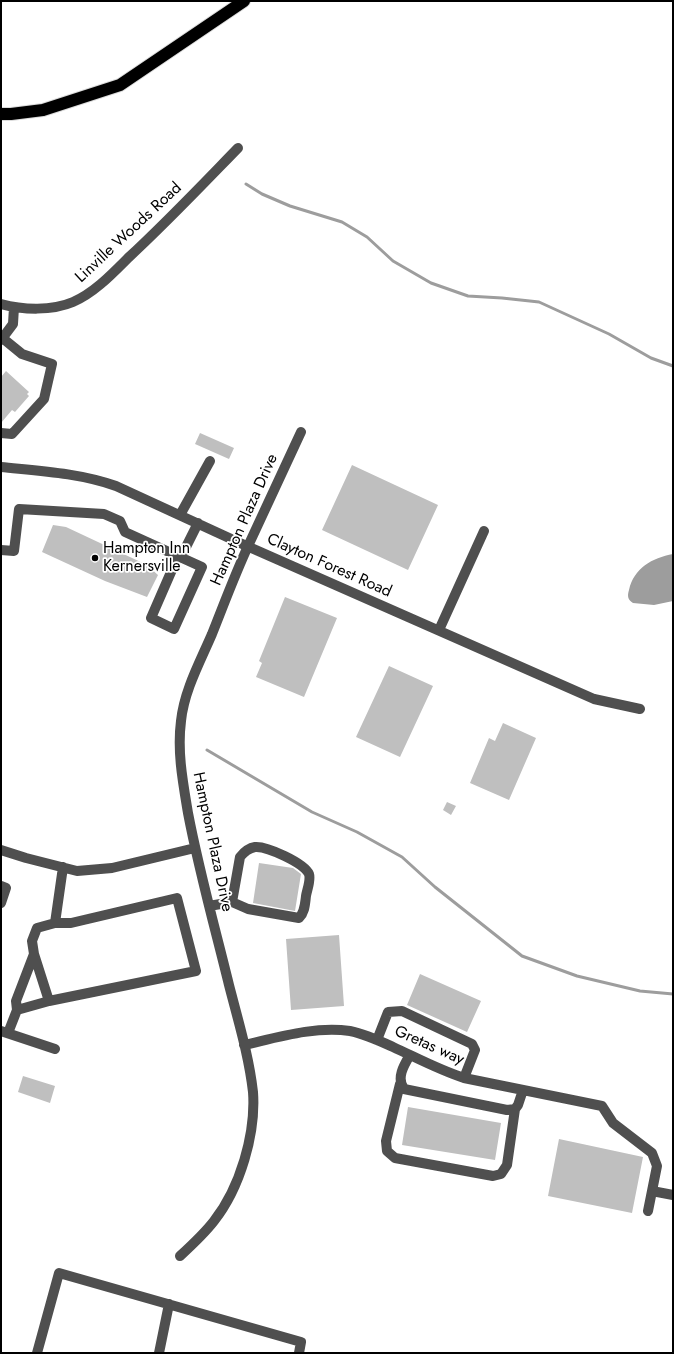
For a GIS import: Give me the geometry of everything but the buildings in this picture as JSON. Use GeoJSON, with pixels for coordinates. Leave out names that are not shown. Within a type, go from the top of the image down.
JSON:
{"type":"FeatureCollection","features":[{"type":"Feature","properties":{"kind":"highway"},"geometry":{"type":"LineString","coordinates":[[1,114],[42,110],[120,85],[244,1]]}},
{"type":"Feature","properties":{"kind":"street","name":"Linville Woods Road"},"geometry":{"type":"LineString","coordinates":[[1,304],[14,307],[38,309],[72,303],[85,296],[110,276],[148,240],[238,148]]}},
{"type":"Feature","properties":{"kind":"street"},"geometry":{"type":"LineString","coordinates":[[1,433],[12,434],[44,399],[52,364],[22,354],[2,338],[13,324],[14,307]]}},
{"type":"Feature","properties":{"kind":"street","name":"Hampton Plaza Drive"},"geometry":{"type":"LineString","coordinates":[[180,1256],[216,1219],[238,1177],[251,1134],[253,1115],[253,1094],[244,1045],[195,848],[182,779],[179,748],[181,720],[188,692],[248,546],[301,432]]}},
{"type":"Feature","properties":{"kind":"street"},"geometry":{"type":"LineString","coordinates":[[180,515],[210,461]]}},
{"type":"Feature","properties":{"kind":"street","name":"Clayton Forest Road"},"geometry":{"type":"LineString","coordinates":[[1,467],[71,474],[116,486],[594,699],[640,709]]}},
{"type":"Feature","properties":{"kind":"street"},"geometry":{"type":"LineString","coordinates":[[1,550],[14,552],[19,509],[41,509],[104,514],[120,521],[125,532],[179,556],[202,567],[174,630],[151,618],[179,556],[198,523]]}},
{"type":"Feature","properties":{"kind":"street"},"geometry":{"type":"LineString","coordinates":[[439,630],[484,531]]}},
{"type":"Feature","properties":{"kind":"street"},"geometry":{"type":"LineString","coordinates":[[209,906],[232,902],[248,909],[299,918],[303,913],[310,876],[305,868],[295,860],[262,847],[254,847],[245,851],[240,857],[232,902]]}},
{"type":"Feature","properties":{"kind":"street"},"geometry":{"type":"LineString","coordinates":[[1,850],[77,871],[112,868],[195,848]]}},
{"type":"Feature","properties":{"kind":"street"},"geometry":{"type":"LineString","coordinates":[[55,923],[63,867]]}},
{"type":"Feature","properties":{"kind":"street"},"geometry":{"type":"LineString","coordinates":[[1,886],[6,888],[1,903]]}},
{"type":"Feature","properties":{"kind":"street"},"geometry":{"type":"LineString","coordinates":[[17,1010],[49,1001],[196,971],[177,898],[71,923],[55,923],[37,928],[32,941],[34,954],[49,1001]]}},
{"type":"Feature","properties":{"kind":"street"},"geometry":{"type":"LineString","coordinates":[[34,954],[16,1001],[17,1010],[5,1032],[55,1048]]}},
{"type":"Feature","properties":{"kind":"street"},"geometry":{"type":"LineString","coordinates":[[377,1040],[388,1012],[402,1011],[472,1044],[475,1050],[464,1078]]}},
{"type":"Feature","properties":{"kind":"street","name":"Gretas way"},"geometry":{"type":"LineString","coordinates":[[244,1045],[306,1031],[330,1030],[351,1032],[377,1040],[444,1071],[464,1078],[602,1106],[613,1123],[652,1154],[657,1166],[652,1191]]}},
{"type":"Feature","properties":{"kind":"street"},"geometry":{"type":"LineString","coordinates":[[410,1055],[402,1068],[400,1084],[386,1141],[387,1151],[395,1158],[493,1176],[501,1174],[507,1165],[516,1109],[523,1090]]}},
{"type":"Feature","properties":{"kind":"street"},"geometry":{"type":"LineString","coordinates":[[400,1084],[404,1089],[436,1096],[507,1110],[516,1109]]}},
{"type":"Feature","properties":{"kind":"street"},"geometry":{"type":"LineString","coordinates":[[648,1211],[652,1191],[673,1195]]}},
{"type":"Feature","properties":{"kind":"street"},"geometry":{"type":"LineString","coordinates":[[37,1353],[59,1273],[301,1342],[299,1353]]}},
{"type":"Feature","properties":{"kind":"street"},"geometry":{"type":"LineString","coordinates":[[159,1353],[169,1304]]}},
{"type":"Feature","properties":{"kind":"shaded area"},"geometry":{"type":"Polygon","coordinates":[[[673,554],[673,601],[654,605],[631,602],[628,598],[628,592],[631,582],[640,570],[651,561],[673,554]]]}},
{"type":"Feature","properties":{"kind":"waterway"},"geometry":{"type":"LineString","coordinates":[[246,184],[262,194],[290,206],[342,222],[367,237],[393,261],[431,283],[468,296],[539,302],[609,334],[651,358],[673,366]]}},
{"type":"Feature","properties":{"kind":"waterway"},"geometry":{"type":"LineString","coordinates":[[207,750],[312,812],[357,832],[402,857],[435,887],[522,956],[577,976],[640,991],[673,994]]}},
{"type":"Feature","properties":{"kind":"place","name":"Hampton Inn Kernersville"},"geometry":{"type":"Point","coordinates":[95,558]}}]}
